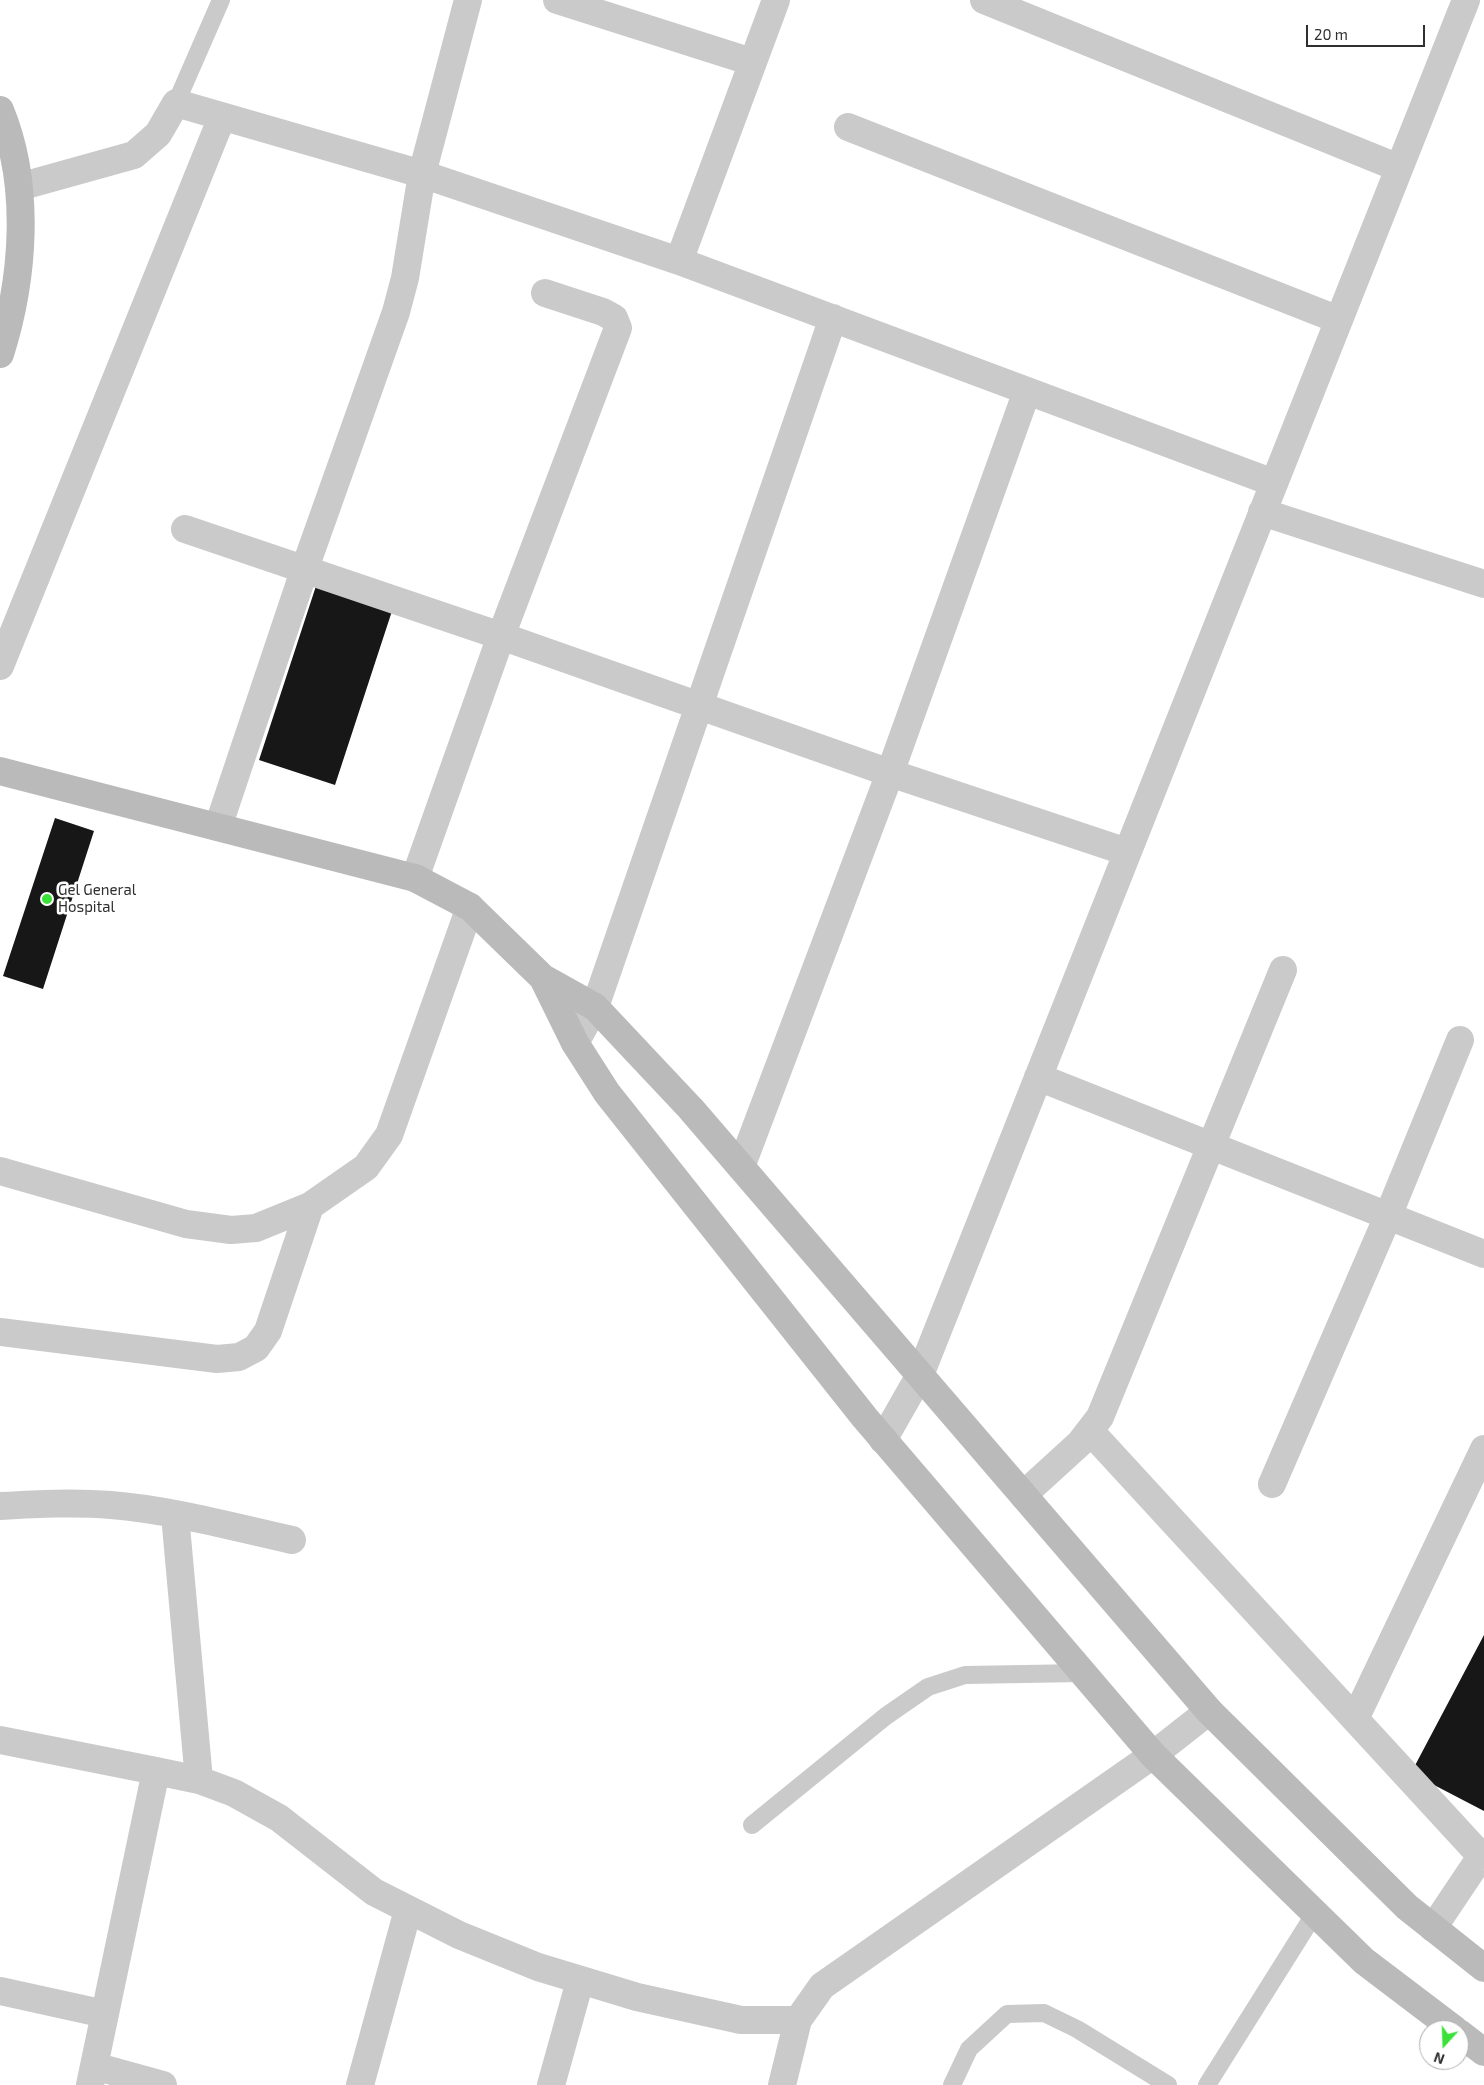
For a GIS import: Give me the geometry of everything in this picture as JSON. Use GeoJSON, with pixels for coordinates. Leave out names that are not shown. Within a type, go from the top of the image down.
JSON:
{"type":"FeatureCollection","features":[{"type":"Feature","properties":{"kind":"street"},"geometry":{"type":"LineString","coordinates":[[218,827],[305,568],[396,312],[405,278],[422,174],[468,0]]}},
{"type":"Feature","properties":{"kind":"street"},"geometry":{"type":"LineString","coordinates":[[557,0],[752,62]]}},
{"type":"Feature","properties":{"kind":"street"},"geometry":{"type":"LineString","coordinates":[[679,260],[776,0]]}},
{"type":"Feature","properties":{"kind":"street"},"geometry":{"type":"LineString","coordinates":[[984,0],[1399,168]]}},
{"type":"Feature","properties":{"kind":"street"},"geometry":{"type":"LineString","coordinates":[[883,1440],[920,1375],[1399,168],[1462,1]]}},
{"type":"Feature","properties":{"kind":"street"},"geometry":{"type":"LineString","coordinates":[[19,187],[134,155],[158,134],[176,103],[422,174],[679,260],[1274,483]]}},
{"type":"Feature","properties":{"kind":"street"},"geometry":{"type":"LineString","coordinates":[[0,110],[7,127],[19,187],[20,255],[8,327],[0,354]]}},
{"type":"Feature","properties":{"kind":"street"},"geometry":{"type":"LineString","coordinates":[[0,666],[222,117]]}},
{"type":"Feature","properties":{"kind":"street"},"geometry":{"type":"LineString","coordinates":[[848,127],[1339,320]]}},
{"type":"Feature","properties":{"kind":"street"},"geometry":{"type":"LineString","coordinates":[[415,878],[501,636],[618,328],[614,318],[603,312],[546,293]]}},
{"type":"Feature","properties":{"kind":"street"},"geometry":{"type":"LineString","coordinates":[[575,1043],[595,1007],[833,318]]}},
{"type":"Feature","properties":{"kind":"street"},"geometry":{"type":"LineString","coordinates":[[741,1167],[890,773],[1028,391]]}},
{"type":"Feature","properties":{"kind":"street"},"geometry":{"type":"LineString","coordinates":[[1262,512],[1484,584]]}},
{"type":"Feature","properties":{"kind":"street"},"geometry":{"type":"LineString","coordinates":[[185,529],[305,568],[890,773],[1127,852]]}},
{"type":"Feature","properties":{"kind":"street"},"geometry":{"type":"LineString","coordinates":[[0,771],[415,878],[470,907],[544,978],[595,1007],[691,1109],[1210,1711],[1407,1907],[1484,1968]]}},
{"type":"Feature","properties":{"kind":"street"},"geometry":{"type":"LineString","coordinates":[[0,1171],[186,1224],[211,1228],[231,1230],[256,1228],[310,1206],[366,1167],[389,1135],[470,907]]}},
{"type":"Feature","properties":{"kind":"street"},"geometry":{"type":"LineString","coordinates":[[1022,1494],[1080,1443],[1100,1417],[1283,970]]}},
{"type":"Feature","properties":{"kind":"street"},"geometry":{"type":"LineString","coordinates":[[544,978],[575,1043],[607,1093],[883,1440],[1153,1755],[1364,1961],[1442,2020]]}},
{"type":"Feature","properties":{"kind":"street"},"geometry":{"type":"LineString","coordinates":[[1272,1484],[1388,1216],[1460,1040]]}},
{"type":"Feature","properties":{"kind":"street"},"geometry":{"type":"LineString","coordinates":[[1038,1077],[1484,1254]]}},
{"type":"Feature","properties":{"kind":"street"},"geometry":{"type":"LineString","coordinates":[[0,1332],[216,1359],[238,1356],[256,1348],[268,1331],[310,1206]]}},
{"type":"Feature","properties":{"kind":"street"},"geometry":{"type":"LineString","coordinates":[[1090,1431],[1355,1719],[1483,1854],[1433,1928]]}},
{"type":"Feature","properties":{"kind":"street"},"geometry":{"type":"LineString","coordinates":[[1355,1719],[1484,1449]]}},
{"type":"Feature","properties":{"kind":"street"},"geometry":{"type":"LineString","coordinates":[[0,1506],[76,1503],[112,1505],[175,1515],[292,1540]]}},
{"type":"Feature","properties":{"kind":"street"},"geometry":{"type":"LineString","coordinates":[[175,1515],[199,1780]]}},
{"type":"Feature","properties":{"kind":"street"},"geometry":{"type":"LineString","coordinates":[[782,2085],[798,2020],[822,1986],[1153,1755],[1210,1711]]}},
{"type":"Feature","properties":{"kind":"street"},"geometry":{"type":"LineString","coordinates":[[0,1740],[156,1770],[199,1780],[234,1793],[279,1818],[374,1892],[468,1938],[538,1967],[637,1997],[741,2020],[798,2020]]}},
{"type":"Feature","properties":{"kind":"street"},"geometry":{"type":"LineString","coordinates":[[156,1770],[92,2076],[163,2085]]}},
{"type":"Feature","properties":{"kind":"street"},"geometry":{"type":"LineString","coordinates":[[360,2085],[408,1910]]}},
{"type":"Feature","properties":{"kind":"street"},"geometry":{"type":"LineString","coordinates":[[552,2085],[580,1981]]}},
{"type":"Feature","properties":{"kind":"street"},"geometry":{"type":"LineString","coordinates":[[0,1992],[105,2014]]}},
{"type":"Feature","properties":{"kind":"street"},"geometry":{"type":"LineString","coordinates":[[1469,2041],[1484,2052]]}},
{"type":"Feature","properties":{"kind":"lane"},"geometry":{"type":"LineString","coordinates":[[176,103],[221,0]]}},
{"type":"Feature","properties":{"kind":"lane"},"geometry":{"type":"LineString","coordinates":[[752,1825],[886,1716],[928,1687],[965,1675],[1083,1673]]}},
{"type":"Feature","properties":{"kind":"lane"},"geometry":{"type":"LineString","coordinates":[[1207,2085],[1315,1913]]}},
{"type":"Feature","properties":{"kind":"lane"},"geometry":{"type":"LineString","coordinates":[[952,2085],[969,2049],[1007,2014],[1044,2013],[1078,2029],[1168,2085]]}},
{"type":"Feature","properties":{"kind":"building"},"geometry":{"type":"Polygon","coordinates":[[[316,586],[392,611],[335,785],[259,760],[316,586]]]}},
{"type":"Feature","properties":{"kind":"building"},"geometry":{"type":"Polygon","coordinates":[[[55,818],[94,831],[43,989],[3,976],[55,818]]]}},
{"type":"Feature","properties":{"kind":"building"},"geometry":{"type":"Polygon","coordinates":[[[1484,1635],[1484,1811],[1411,1773],[1484,1635]]]}},
{"type":"Feature","properties":{"kind":"place","name":"Gel General Hospital"},"geometry":{"type":"Point","coordinates":[47,899]}}]}
